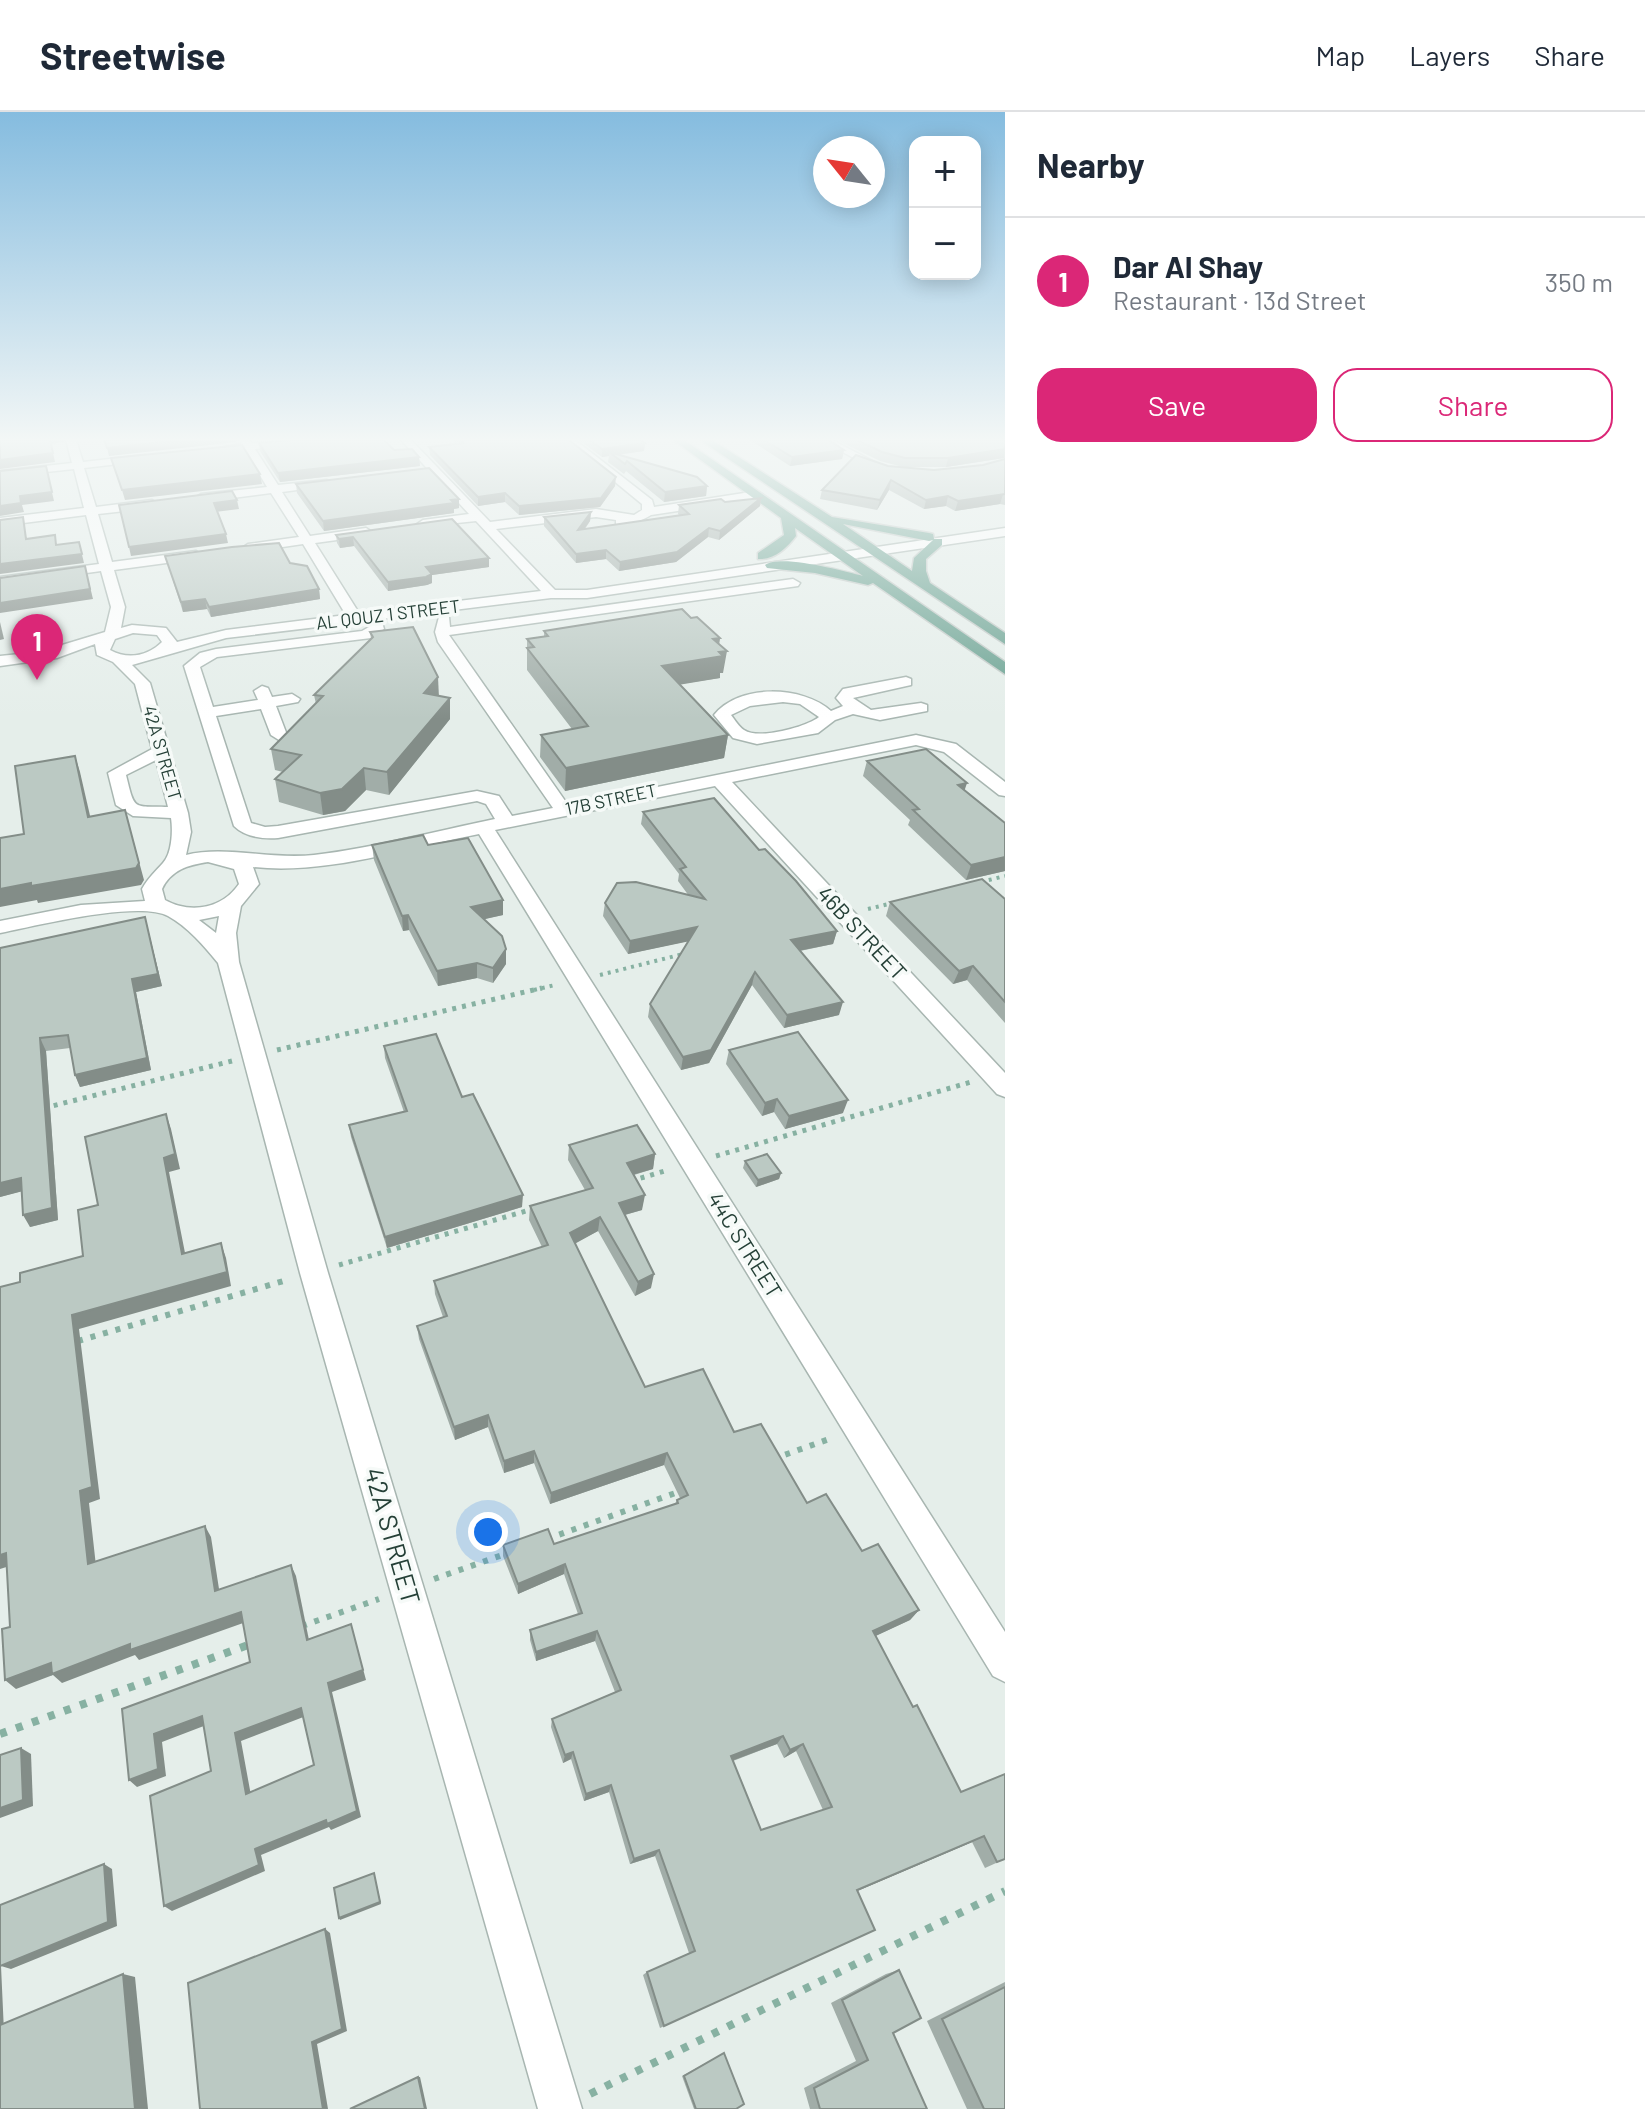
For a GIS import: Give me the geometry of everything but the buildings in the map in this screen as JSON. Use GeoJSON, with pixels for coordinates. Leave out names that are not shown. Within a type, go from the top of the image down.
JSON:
{"type":"FeatureCollection","features":[{"type":"Feature","properties":{"kind":"main road"},"geometry":{"type":"LineString","coordinates":[[767,560],[786,542],[790,533]]}},
{"type":"Feature","properties":{"kind":"main road"},"geometry":{"type":"LineString","coordinates":[[812,533],[1005,669]]}},
{"type":"Feature","properties":{"kind":"main road"},"geometry":{"type":"LineString","coordinates":[[846,533],[1005,640]]}},
{"type":"Feature","properties":{"kind":"main road"},"geometry":{"type":"LineString","coordinates":[[903,533],[933,539],[920,558],[919,571],[925,587]]}},
{"type":"Feature","properties":{"kind":"main road"},"geometry":{"type":"LineString","coordinates":[[767,560],[886,586]]}},
{"type":"Feature","properties":{"kind":"street"},"geometry":{"type":"LineString","coordinates":[[98,533],[118,607],[111,636],[100,647],[112,657]]}},
{"type":"Feature","properties":{"kind":"street"},"geometry":{"type":"LineString","coordinates":[[292,699],[265,697],[205,713],[192,666],[205,656],[366,635],[377,629],[364,618],[303,533]]}},
{"type":"Feature","properties":{"kind":"street"},"geometry":{"type":"LineString","coordinates":[[230,550],[355,533]]}},
{"type":"Feature","properties":{"kind":"street"},"geometry":{"type":"LineString","coordinates":[[494,533],[551,594]]}},
{"type":"Feature","properties":{"kind":"street"},"geometry":{"type":"LineString","coordinates":[[933,539],[963,533]]}},
{"type":"Feature","properties":{"kind":"street"},"geometry":{"type":"LineString","coordinates":[[933,539],[993,533]]}},
{"type":"Feature","properties":{"kind":"street","name":"AL QOUZ 1 STREET"},"geometry":{"type":"LineString","coordinates":[[44,655],[112,657],[160,652],[226,634],[551,594],[587,594],[767,560],[933,539]]}},
{"type":"Feature","properties":{"kind":"street"},"geometry":{"type":"LineString","coordinates":[[0,581],[215,552]]}},
{"type":"Feature","properties":{"kind":"street"},"geometry":{"type":"LineString","coordinates":[[442,632],[793,583]]}},
{"type":"Feature","properties":{"kind":"street"},"geometry":{"type":"LineString","coordinates":[[118,607],[157,630],[170,642],[160,652]]}},
{"type":"Feature","properties":{"kind":"street"},"geometry":{"type":"LineString","coordinates":[[437,609],[444,618],[442,632],[445,642],[563,810]]}},
{"type":"Feature","properties":{"kind":"street","name":"AL QOUZ 1 STREET"},"geometry":{"type":"LineString","coordinates":[[44,655],[132,629],[226,634]]}},
{"type":"Feature","properties":{"kind":"street","name":"42A STREET"},"geometry":{"type":"LineString","coordinates":[[142,683],[160,652]]}},
{"type":"Feature","properties":{"kind":"street"},"geometry":{"type":"LineString","coordinates":[[0,661],[44,655]]}},
{"type":"Feature","properties":{"kind":"street","name":"42A STREET"},"geometry":{"type":"LineString","coordinates":[[112,657],[142,683],[181,818],[181,843],[174,864]]}},
{"type":"Feature","properties":{"kind":"street"},"geometry":{"type":"LineString","coordinates":[[906,682],[849,692],[844,698],[863,714],[876,716],[921,708]]}},
{"type":"Feature","properties":{"kind":"street"},"geometry":{"type":"LineString","coordinates":[[265,697],[279,735]]}},
{"type":"Feature","properties":{"kind":"street"},"geometry":{"type":"LineString","coordinates":[[829,717],[811,702],[782,697],[731,706],[722,715],[735,732],[750,739],[798,734],[817,728],[829,717],[853,708]]}},
{"type":"Feature","properties":{"kind":"street","name":"44C STREET"},"geometry":{"type":"LineString","coordinates":[[205,713],[239,819],[243,826],[252,831],[278,832],[477,796],[493,800],[495,825],[579,980],[1005,1664]]}},
{"type":"Feature","properties":{"kind":"street"},"geometry":{"type":"LineString","coordinates":[[798,734],[824,758]]}},
{"type":"Feature","properties":{"kind":"street","name":"17B STREET"},"geometry":{"type":"LineString","coordinates":[[174,864],[190,859],[276,864],[316,861],[907,741],[928,741],[950,748],[1005,791]]}},
{"type":"Feature","properties":{"kind":"street"},"geometry":{"type":"LineString","coordinates":[[161,751],[117,773],[125,805],[133,811],[181,818]]}},
{"type":"Feature","properties":{"kind":"street","name":"46B STREET"},"geometry":{"type":"LineString","coordinates":[[718,778],[1000,1082]]}},
{"type":"Feature","properties":{"kind":"street","name":"42A STREET"},"geometry":{"type":"LineString","coordinates":[[181,818],[230,859]]}},
{"type":"Feature","properties":{"kind":"street"},"geometry":{"type":"LineString","coordinates":[[230,859],[249,875],[249,884],[238,899]]}},
{"type":"Feature","properties":{"kind":"street","name":"17B STREET"},"geometry":{"type":"LineString","coordinates":[[169,910],[204,913],[316,861]]}},
{"type":"Feature","properties":{"kind":"street"},"geometry":{"type":"LineString","coordinates":[[78,911],[155,881],[174,864]]}},
{"type":"Feature","properties":{"kind":"street"},"geometry":{"type":"LineString","coordinates":[[155,881],[153,896],[169,910]]}},
{"type":"Feature","properties":{"kind":"street","name":"42A STREET"},"geometry":{"type":"LineString","coordinates":[[238,899],[226,933],[228,962],[314,1273],[568,2106]]}},
{"type":"Feature","properties":{"kind":"street"},"geometry":{"type":"LineString","coordinates":[[0,927],[78,911],[130,906],[169,910]]}},
{"type":"Feature","properties":{"kind":"street","name":"42A STREET"},"geometry":{"type":"LineString","coordinates":[[169,910],[206,935],[228,962]]}},
{"type":"Feature","properties":{"kind":"path"},"geometry":{"type":"LineString","coordinates":[[976,883],[1005,876]]}},
{"type":"Feature","properties":{"kind":"path"},"geometry":{"type":"LineString","coordinates":[[845,915],[903,901]]}},
{"type":"Feature","properties":{"kind":"path"},"geometry":{"type":"LineString","coordinates":[[30,1111],[697,951]]}},
{"type":"Feature","properties":{"kind":"path"},"geometry":{"type":"LineString","coordinates":[[617,1185],[1000,1082]]}},
{"type":"Feature","properties":{"kind":"path"},"geometry":{"type":"LineString","coordinates":[[75,1342],[542,1207]]}},
{"type":"Feature","properties":{"kind":"path"},"geometry":{"type":"LineString","coordinates":[[568,2106],[1005,1891]]}},
{"type":"Feature","properties":{"kind":"place","name":"Dar Al Shay"},"geometry":{"type":"Point","coordinates":[37,680]}}]}
